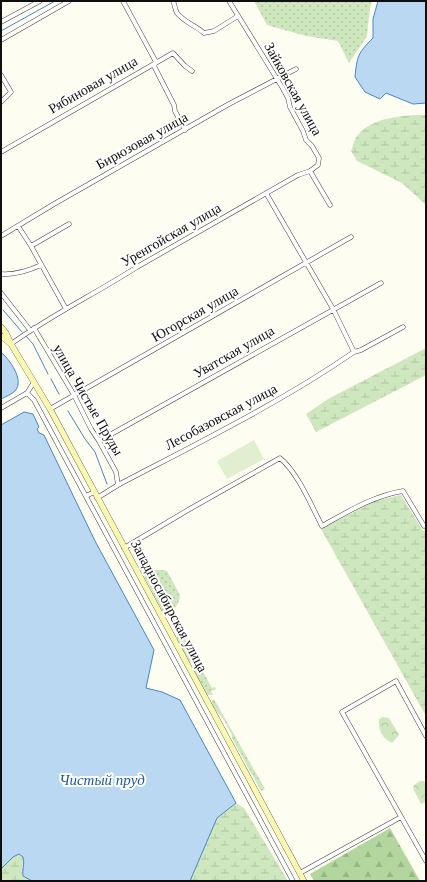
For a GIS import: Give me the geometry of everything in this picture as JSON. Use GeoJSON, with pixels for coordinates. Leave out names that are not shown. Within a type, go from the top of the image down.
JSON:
{"type":"FeatureCollection","features":[{"type":"Feature","properties":{"kind":"main road","name":"Западносибирская улица"},"geometry":{"type":"LineString","coordinates":[[1,327],[6,333],[50,409],[147,593],[304,881]]}},
{"type":"Feature","properties":{"kind":"main road","name":"Западносибирская улица"},"geometry":{"type":"LineString","coordinates":[[1,336],[11,344]]}},
{"type":"Feature","properties":{"kind":"street"},"geometry":{"type":"LineString","coordinates":[[1,22],[40,1]]}},
{"type":"Feature","properties":{"kind":"street"},"geometry":{"type":"LineString","coordinates":[[1,40],[69,1]]}},
{"type":"Feature","properties":{"kind":"street"},"geometry":{"type":"LineString","coordinates":[[122,1],[156,62],[154,66],[185,130]]}},
{"type":"Feature","properties":{"kind":"street"},"geometry":{"type":"LineString","coordinates":[[173,1],[176,12],[204,33],[214,31],[238,16]]}},
{"type":"Feature","properties":{"kind":"street","name":"Зайковская улица"},"geometry":{"type":"LineString","coordinates":[[229,1],[288,98],[290,107],[303,131],[306,140],[312,146],[319,158],[318,165],[310,171]]}},
{"type":"Feature","properties":{"kind":"street","name":"Рябиновая улица"},"geometry":{"type":"LineString","coordinates":[[1,152],[173,53],[192,71]]}},
{"type":"Feature","properties":{"kind":"street","name":"Бирюзовая улица"},"geometry":{"type":"LineString","coordinates":[[1,236],[54,204],[240,98],[296,69]]}},
{"type":"Feature","properties":{"kind":"street"},"geometry":{"type":"LineString","coordinates":[[1,75],[11,92],[1,102]]}},
{"type":"Feature","properties":{"kind":"street"},"geometry":{"type":"LineString","coordinates":[[310,171],[330,205]]}},
{"type":"Feature","properties":{"kind":"street","name":"Уренгойская улица"},"geometry":{"type":"LineString","coordinates":[[11,344],[32,329],[137,266],[298,175],[310,171]]}},
{"type":"Feature","properties":{"kind":"street"},"geometry":{"type":"LineString","coordinates":[[266,193],[333,309],[354,352]]}},
{"type":"Feature","properties":{"kind":"street"},"geometry":{"type":"LineString","coordinates":[[31,246],[69,224]]}},
{"type":"Feature","properties":{"kind":"street"},"geometry":{"type":"LineString","coordinates":[[18,226],[31,246],[66,309]]}},
{"type":"Feature","properties":{"kind":"street","name":"Югорская улица"},"geometry":{"type":"LineString","coordinates":[[50,409],[351,238]]}},
{"type":"Feature","properties":{"kind":"street"},"geometry":{"type":"LineString","coordinates":[[1,274],[18,274],[31,270],[41,264]]}},
{"type":"Feature","properties":{"kind":"street","name":"Уватская улица"},"geometry":{"type":"LineString","coordinates":[[99,441],[381,283]]}},
{"type":"Feature","properties":{"kind":"street","name":"улица Чистые Пруды"},"geometry":{"type":"LineString","coordinates":[[1,293],[32,329],[74,395],[91,429],[116,472],[118,485]]}},
{"type":"Feature","properties":{"kind":"street","name":"Лесобазовская улица"},"geometry":{"type":"LineString","coordinates":[[86,496],[95,495],[118,485],[250,415],[293,391],[354,352],[361,350],[403,327]]}},
{"type":"Feature","properties":{"kind":"street"},"geometry":{"type":"LineString","coordinates":[[1,408],[27,393],[34,382]]}},
{"type":"Feature","properties":{"kind":"street"},"geometry":{"type":"LineString","coordinates":[[27,393],[34,400],[294,881]]}},
{"type":"Feature","properties":{"kind":"street"},"geometry":{"type":"LineString","coordinates":[[55,440],[63,435]]}},
{"type":"Feature","properties":{"kind":"street"},"geometry":{"type":"LineString","coordinates":[[124,548],[280,458],[287,464],[295,476],[322,526],[366,502],[386,494],[403,491],[424,526],[426,525]]}},
{"type":"Feature","properties":{"kind":"street"},"geometry":{"type":"LineString","coordinates":[[70,466],[78,462]]}},
{"type":"Feature","properties":{"kind":"street"},"geometry":{"type":"LineString","coordinates":[[140,595],[147,593]]}},
{"type":"Feature","properties":{"kind":"street"},"geometry":{"type":"LineString","coordinates":[[174,660],[182,656]]}},
{"type":"Feature","properties":{"kind":"street"},"geometry":{"type":"LineString","coordinates":[[426,736],[396,681],[342,712],[426,861]]}},
{"type":"Feature","properties":{"kind":"street"},"geometry":{"type":"LineString","coordinates":[[208,723],[216,719]]}},
{"type":"Feature","properties":{"kind":"street"},"geometry":{"type":"LineString","coordinates":[[300,873],[401,818]]}},
{"type":"Feature","properties":{"kind":"green space"},"geometry":{"type":"Polygon","coordinates":[[[254,1],[372,1],[367,36],[349,63],[338,41],[306,36],[267,25],[254,1]]]}},
{"type":"Feature","properties":{"kind":"green space"},"geometry":{"type":"Polygon","coordinates":[[[426,115],[426,205],[402,183],[357,161],[351,151],[357,136],[363,130],[379,121],[388,118],[426,115]]]}},
{"type":"Feature","properties":{"kind":"green space"},"geometry":{"type":"Polygon","coordinates":[[[426,348],[426,375],[316,432],[306,414],[328,399],[426,348]]]}},
{"type":"Feature","properties":{"kind":"green space"},"geometry":{"type":"Polygon","coordinates":[[[254,440],[264,459],[227,479],[217,461],[254,440]]]}},
{"type":"Feature","properties":{"kind":"green space"},"geometry":{"type":"Polygon","coordinates":[[[401,495],[423,531],[426,530],[426,716],[321,529],[377,500],[401,495]]]}},
{"type":"Feature","properties":{"kind":"green space"},"geometry":{"type":"Polygon","coordinates":[[[156,570],[167,571],[180,595],[174,609],[167,616],[165,616],[143,574],[144,572],[156,570]]]}},
{"type":"Feature","properties":{"kind":"green space"},"geometry":{"type":"Polygon","coordinates":[[[182,631],[185,634],[183,635],[212,688],[215,687],[216,689],[211,691],[213,695],[207,695],[193,672],[198,667],[196,663],[189,661],[177,638],[178,633],[182,631]]]}},
{"type":"Feature","properties":{"kind":"green space"},"geometry":{"type":"Polygon","coordinates":[[[214,699],[265,789],[261,791],[225,722],[214,708],[212,701],[214,699]]]}},
{"type":"Feature","properties":{"kind":"green space"},"geometry":{"type":"Polygon","coordinates":[[[383,717],[389,718],[399,735],[392,743],[383,736],[380,730],[379,719],[383,717]]]}},
{"type":"Feature","properties":{"kind":"green space"},"geometry":{"type":"Polygon","coordinates":[[[420,781],[424,781],[426,784],[426,802],[421,804],[413,788],[414,785],[420,781]]]}},
{"type":"Feature","properties":{"kind":"green space"},"geometry":{"type":"Polygon","coordinates":[[[236,803],[244,808],[288,881],[190,881],[217,818],[236,803]]]}},
{"type":"Feature","properties":{"kind":"green space"},"geometry":{"type":"Polygon","coordinates":[[[390,828],[420,881],[314,881],[310,874],[390,828]]]}},
{"type":"Feature","properties":{"kind":"green space"},"geometry":{"type":"Polygon","coordinates":[[[19,854],[24,860],[23,876],[32,881],[1,881],[1,869],[13,857],[19,854]]]}},
{"type":"Feature","properties":{"kind":"water"},"geometry":{"type":"Polygon","coordinates":[[[378,1],[426,1],[426,103],[413,104],[386,93],[380,99],[365,92],[355,77],[359,55],[364,47],[373,38],[373,19],[378,1]]]}},
{"type":"Feature","properties":{"kind":"water"},"geometry":{"type":"Polygon","coordinates":[[[1,352],[15,370],[18,386],[15,391],[1,399],[1,352]]]}},
{"type":"Feature","properties":{"kind":"water","name":"Чистый пруд"},"geometry":{"type":"Polygon","coordinates":[[[24,412],[33,414],[39,427],[37,429],[39,433],[44,435],[95,541],[154,650],[146,688],[162,692],[180,700],[236,803],[217,818],[190,881],[32,881],[23,876],[24,860],[19,854],[13,857],[1,869],[1,425],[24,412]]]}},
{"type":"Feature","properties":{"kind":"waterway"},"geometry":{"type":"LineString","coordinates":[[1,31],[55,1]]}},
{"type":"Feature","properties":{"kind":"waterway"},"geometry":{"type":"LineString","coordinates":[[3,310],[22,332]]}},
{"type":"Feature","properties":{"kind":"waterway"},"geometry":{"type":"LineString","coordinates":[[26,336],[33,344],[48,374]]}},
{"type":"Feature","properties":{"kind":"waterway"},"geometry":{"type":"LineString","coordinates":[[51,379],[59,394]]}},
{"type":"Feature","properties":{"kind":"waterway"},"geometry":{"type":"LineString","coordinates":[[68,411],[85,439],[95,452],[107,484]]}}]}
